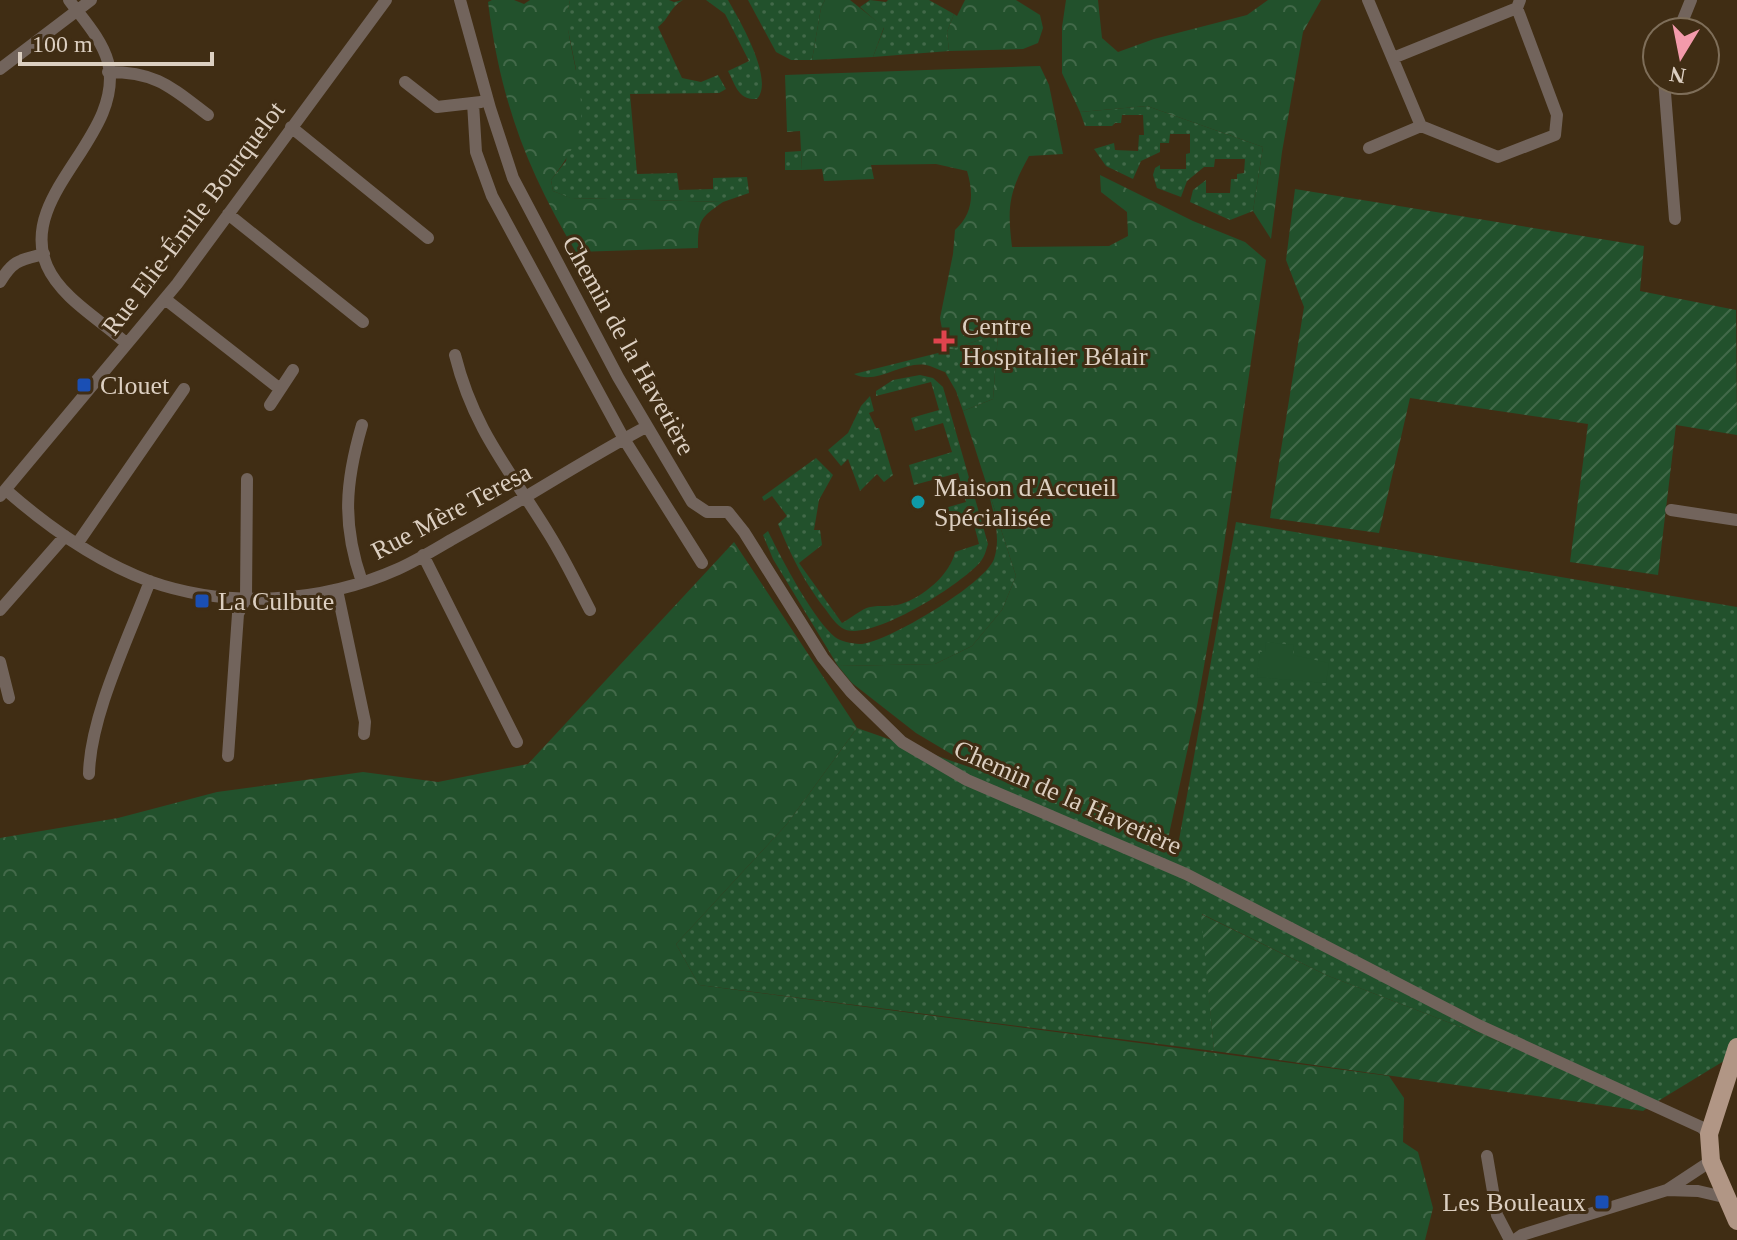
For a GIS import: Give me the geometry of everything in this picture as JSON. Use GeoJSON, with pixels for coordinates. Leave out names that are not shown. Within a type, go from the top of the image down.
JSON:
{"type":"FeatureCollection","features":[{"type":"Feature","properties":{"kind":"main road"},"geometry":{"type":"LineString","coordinates":[[1737,1047],[1709,1134],[1711,1161],[1737,1221]]}},
{"type":"Feature","properties":{"kind":"street"},"geometry":{"type":"LineString","coordinates":[[69,0],[96,37],[108,62],[109,89],[102,116],[49,206],[43,226],[44,254],[47,266],[60,287],[126,343]]}},
{"type":"Feature","properties":{"kind":"street"},"geometry":{"type":"LineString","coordinates":[[0,69],[91,0]]}},
{"type":"Feature","properties":{"kind":"street","name":"Rue Elie-Émile Bourquelot"},"geometry":{"type":"LineString","coordinates":[[3,493],[165,299],[386,0]]}},
{"type":"Feature","properties":{"kind":"street","name":"Chemin de la Havetière"},"geometry":{"type":"LineString","coordinates":[[460,0],[513,178],[646,427],[692,502],[707,512],[728,512],[744,532],[823,658],[851,692],[902,742],[967,780],[1186,874],[1478,1025],[1701,1127],[1709,1134]]}},
{"type":"Feature","properties":{"kind":"street"},"geometry":{"type":"LineString","coordinates":[[1368,0],[1421,126]]}},
{"type":"Feature","properties":{"kind":"street"},"geometry":{"type":"LineString","coordinates":[[1369,148],[1421,126],[1498,157],[1555,135],[1557,115],[1519,4],[1393,58]]}},
{"type":"Feature","properties":{"kind":"street"},"geometry":{"type":"LineString","coordinates":[[108,72],[139,72],[170,86],[208,115]]}},
{"type":"Feature","properties":{"kind":"street"},"geometry":{"type":"LineString","coordinates":[[405,82],[437,107],[488,101]]}},
{"type":"Feature","properties":{"kind":"street"},"geometry":{"type":"LineString","coordinates":[[1665,96],[1675,219]]}},
{"type":"Feature","properties":{"kind":"street"},"geometry":{"type":"LineString","coordinates":[[473,103],[476,152],[492,196],[624,439],[702,563]]}},
{"type":"Feature","properties":{"kind":"street"},"geometry":{"type":"LineString","coordinates":[[291,127],[428,238]]}},
{"type":"Feature","properties":{"kind":"street"},"geometry":{"type":"LineString","coordinates":[[228,214],[363,322]]}},
{"type":"Feature","properties":{"kind":"street"},"geometry":{"type":"LineString","coordinates":[[0,282],[18,260],[44,254]]}},
{"type":"Feature","properties":{"kind":"street"},"geometry":{"type":"LineString","coordinates":[[165,299],[280,389]]}},
{"type":"Feature","properties":{"kind":"street"},"geometry":{"type":"LineString","coordinates":[[455,355],[462,384],[493,451],[550,535],[590,610]]}},
{"type":"Feature","properties":{"kind":"street"},"geometry":{"type":"LineString","coordinates":[[270,405],[293,370]]}},
{"type":"Feature","properties":{"kind":"street"},"geometry":{"type":"LineString","coordinates":[[77,544],[184,389]]}},
{"type":"Feature","properties":{"kind":"street"},"geometry":{"type":"LineString","coordinates":[[362,425],[353,453],[347,521],[353,556],[362,582]]}},
{"type":"Feature","properties":{"kind":"street","name":"Rue Mère Teresa"},"geometry":{"type":"LineString","coordinates":[[3,493],[77,544],[150,581],[200,594],[246,598],[290,597],[337,590],[399,569],[646,427]]}},
{"type":"Feature","properties":{"kind":"street"},"geometry":{"type":"LineString","coordinates":[[228,756],[238,614],[246,598],[247,479]]}},
{"type":"Feature","properties":{"kind":"street"},"geometry":{"type":"LineString","coordinates":[[1671,510],[1737,520]]}},
{"type":"Feature","properties":{"kind":"street"},"geometry":{"type":"LineString","coordinates":[[0,610],[65,536]]}},
{"type":"Feature","properties":{"kind":"street"},"geometry":{"type":"LineString","coordinates":[[423,555],[517,742]]}},
{"type":"Feature","properties":{"kind":"street"},"geometry":{"type":"LineString","coordinates":[[89,774],[90,758],[105,702],[150,581]]}},
{"type":"Feature","properties":{"kind":"street"},"geometry":{"type":"LineString","coordinates":[[337,590],[365,722],[364,734]]}},
{"type":"Feature","properties":{"kind":"street"},"geometry":{"type":"LineString","coordinates":[[0,662],[9,698]]}},
{"type":"Feature","properties":{"kind":"street"},"geometry":{"type":"LineString","coordinates":[[1487,1156],[1497,1215],[1512,1240],[1667,1190],[1711,1161]]}},
{"type":"Feature","properties":{"kind":"street"},"geometry":{"type":"LineString","coordinates":[[1667,1190],[1698,1191],[1728,1198]]}},
{"type":"Feature","properties":{"kind":"green space"},"geometry":{"type":"Polygon","coordinates":[[[514,0],[524,4],[530,0],[570,0],[568,28],[580,93],[581,121],[572,148],[551,180],[553,191],[571,198],[723,202],[702,220],[698,248],[576,252],[543,191],[518,132],[493,37],[488,2],[514,0]]]}},
{"type":"Feature","properties":{"kind":"green space"},"geometry":{"type":"Polygon","coordinates":[[[570,0],[683,0],[658,27],[682,78],[701,82],[718,75],[726,89],[719,93],[630,94],[637,174],[677,173],[679,190],[713,189],[713,178],[747,177],[749,193],[723,202],[570,198],[553,191],[551,180],[566,161],[576,69],[566,20],[570,0]]]}},
{"type":"Feature","properties":{"kind":"green space"},"geometry":{"type":"Polygon","coordinates":[[[706,0],[728,0],[740,21],[759,64],[762,78],[757,99],[742,95],[736,87],[728,71],[749,61],[725,14],[706,0]]]}},
{"type":"Feature","properties":{"kind":"green space"},"geometry":{"type":"Polygon","coordinates":[[[748,0],[825,0],[812,60],[791,60],[776,52],[748,0]]]}},
{"type":"Feature","properties":{"kind":"green space"},"geometry":{"type":"Polygon","coordinates":[[[825,0],[850,0],[884,27],[873,57],[812,60],[825,0]]]}},
{"type":"Feature","properties":{"kind":"green space"},"geometry":{"type":"Polygon","coordinates":[[[870,0],[929,0],[954,14],[947,32],[949,51],[873,57],[884,28],[860,7],[870,0]]]}},
{"type":"Feature","properties":{"kind":"green space"},"geometry":{"type":"Polygon","coordinates":[[[965,0],[1016,0],[1040,15],[1043,28],[1038,43],[1023,49],[949,51],[947,32],[954,14],[957,16],[965,0]]]}},
{"type":"Feature","properties":{"kind":"green space"},"geometry":{"type":"Polygon","coordinates":[[[1066,0],[1098,0],[1102,38],[1118,52],[1154,39],[1247,15],[1268,0],[1321,0],[1303,32],[1282,152],[1271,239],[1253,211],[1263,147],[1147,106],[1080,112],[1062,73],[1062,27],[1066,0]]]}},
{"type":"Feature","properties":{"kind":"green space"},"geometry":{"type":"Polygon","coordinates":[[[1040,66],[1049,85],[1063,154],[1029,156],[1011,200],[1012,247],[1109,246],[1128,236],[1127,212],[1101,192],[1100,175],[1193,221],[1245,242],[1266,260],[1217,592],[1197,706],[1166,848],[1000,783],[916,733],[852,683],[838,666],[935,664],[972,646],[1002,610],[1016,576],[963,411],[993,399],[998,334],[946,351],[940,318],[955,230],[969,210],[971,188],[967,171],[936,164],[871,165],[874,179],[824,181],[822,169],[802,170],[800,131],[787,132],[785,75],[1040,66]]]}},
{"type":"Feature","properties":{"kind":"green space"},"geometry":{"type":"Polygon","coordinates":[[[1147,106],[1263,147],[1253,211],[1230,220],[1190,202],[1193,190],[1206,180],[1206,193],[1230,193],[1231,179],[1237,179],[1237,174],[1244,173],[1245,159],[1215,159],[1214,167],[1204,167],[1187,181],[1181,197],[1157,188],[1153,175],[1155,168],[1160,165],[1160,169],[1186,169],[1190,134],[1170,134],[1169,143],[1160,143],[1160,152],[1141,161],[1133,179],[1106,166],[1094,149],[1114,143],[1115,150],[1138,151],[1139,135],[1144,135],[1143,115],[1122,115],[1121,123],[1112,126],[1085,126],[1080,112],[1147,106]]]}},
{"type":"Feature","properties":{"kind":"green space"},"geometry":{"type":"Polygon","coordinates":[[[801,151],[802,170],[785,170],[785,152],[801,151]]]}},
{"type":"Feature","properties":{"kind":"green space"},"geometry":{"type":"Polygon","coordinates":[[[1295,189],[1644,246],[1640,291],[1736,310],[1737,435],[1676,425],[1658,575],[1570,562],[1588,424],[1410,398],[1379,533],[1270,518],[1304,307],[1286,260],[1295,189]]]}},
{"type":"Feature","properties":{"kind":"green space"},"geometry":{"type":"Polygon","coordinates":[[[998,334],[993,399],[963,411],[945,372],[931,366],[908,366],[871,377],[854,374],[946,351],[998,334]]]}},
{"type":"Feature","properties":{"kind":"green space"},"geometry":{"type":"Polygon","coordinates":[[[920,375],[933,378],[943,387],[988,544],[986,551],[971,571],[914,609],[872,628],[854,631],[842,628],[815,595],[793,556],[778,524],[787,516],[772,496],[764,501],[762,497],[816,458],[833,475],[819,500],[814,530],[820,530],[822,545],[799,563],[842,623],[867,608],[901,604],[926,591],[948,569],[955,552],[979,544],[971,513],[942,522],[938,510],[966,502],[958,473],[914,485],[909,465],[952,452],[943,423],[915,431],[911,418],[939,410],[931,382],[876,396],[876,391],[893,380],[920,375]]]}},
{"type":"Feature","properties":{"kind":"green space"},"geometry":{"type":"Polygon","coordinates":[[[870,396],[874,411],[869,413],[876,428],[879,428],[893,475],[884,482],[877,474],[860,491],[848,459],[841,466],[828,450],[848,433],[861,406],[870,396]]]}},
{"type":"Feature","properties":{"kind":"green space"},"geometry":{"type":"Polygon","coordinates":[[[987,486],[1016,576],[1002,610],[972,646],[935,664],[838,666],[773,559],[763,535],[768,531],[819,620],[840,640],[862,644],[893,633],[935,610],[987,570],[994,559],[997,541],[987,486]]]}},
{"type":"Feature","properties":{"kind":"green space"},"geometry":{"type":"Polygon","coordinates":[[[1236,522],[1737,607],[1737,1053],[1650,1106],[1613,1086],[1326,975],[1202,914],[1214,1051],[699,985],[676,944],[787,824],[857,728],[1179,840],[1236,522]]]}},
{"type":"Feature","properties":{"kind":"green space"},"geometry":{"type":"Polygon","coordinates":[[[734,542],[857,728],[787,824],[676,944],[699,985],[1389,1076],[1404,1098],[1403,1142],[1418,1152],[1433,1208],[1425,1240],[0,1240],[0,838],[118,818],[217,792],[363,772],[438,782],[528,764],[734,542]]]}},
{"type":"Feature","properties":{"kind":"green space"},"geometry":{"type":"Polygon","coordinates":[[[1266,642],[1294,645],[1293,655],[1329,663],[1326,683],[1257,677],[1260,652],[1265,652],[1266,642]]]}},
{"type":"Feature","properties":{"kind":"green space"},"geometry":{"type":"Polygon","coordinates":[[[1201,914],[1326,975],[1613,1086],[1650,1106],[1643,1111],[1214,1051],[1201,914]]]}},
{"type":"Feature","properties":{"kind":"place","name":"Centre Hospitalier Bélair"},"geometry":{"type":"Point","coordinates":[944,341]}},
{"type":"Feature","properties":{"kind":"place","name":"Clouet"},"geometry":{"type":"Point","coordinates":[84,385]}},
{"type":"Feature","properties":{"kind":"place","name":"Maison d'Accueil Spécialisée"},"geometry":{"type":"Point","coordinates":[918,502]}},
{"type":"Feature","properties":{"kind":"place","name":"La Culbute"},"geometry":{"type":"Point","coordinates":[202,601]}},
{"type":"Feature","properties":{"kind":"place","name":"Les Bouleaux"},"geometry":{"type":"Point","coordinates":[1602,1202]}}]}
